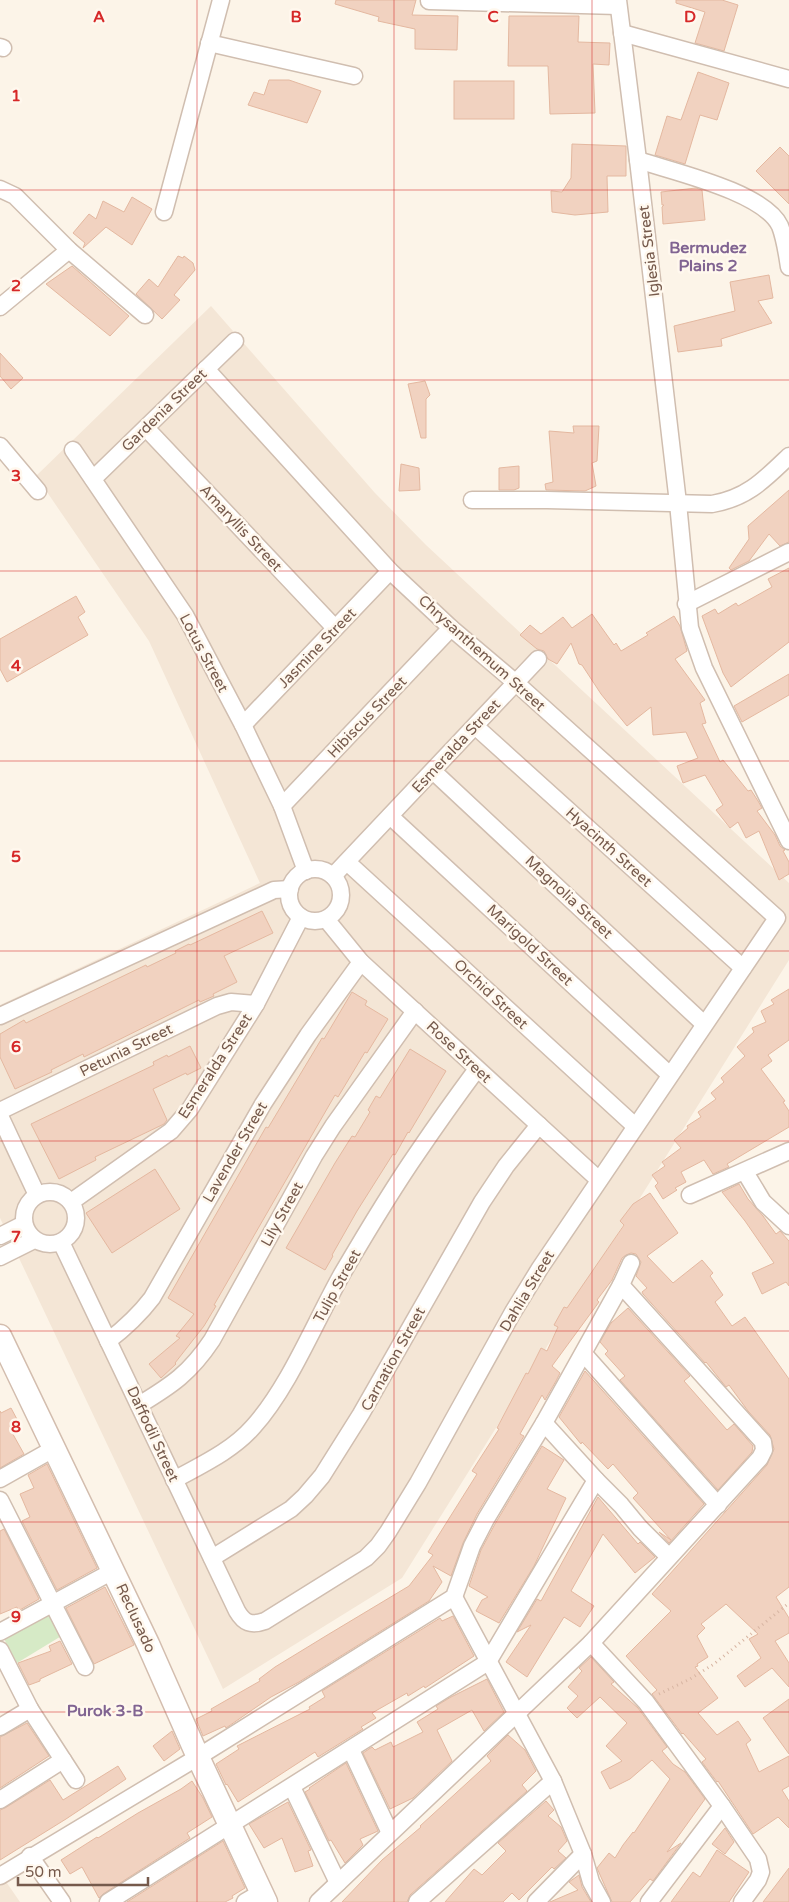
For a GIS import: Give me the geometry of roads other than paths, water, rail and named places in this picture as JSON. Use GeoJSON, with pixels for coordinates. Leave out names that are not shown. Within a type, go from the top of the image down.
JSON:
{"type":"FeatureCollection","features":[{"type":"Feature","properties":{"kind":"street"},"geometry":{"type":"LineString","coordinates":[[164,212],[221,0]]}},
{"type":"Feature","properties":{"kind":"street"},"geometry":{"type":"LineString","coordinates":[[429,1],[618,3]]}},
{"type":"Feature","properties":{"kind":"street","name":"Iglesia Street"},"geometry":{"type":"LineString","coordinates":[[618,3],[678,503],[686,604],[690,628],[704,668],[789,841]]}},
{"type":"Feature","properties":{"kind":"street"},"geometry":{"type":"LineString","coordinates":[[622,33],[789,79]]}},
{"type":"Feature","properties":{"kind":"street"},"geometry":{"type":"LineString","coordinates":[[209,43],[354,76]]}},
{"type":"Feature","properties":{"kind":"street"},"geometry":{"type":"LineString","coordinates":[[638,160],[738,192],[769,211],[779,224],[784,238],[789,267]]}},
{"type":"Feature","properties":{"kind":"street"},"geometry":{"type":"LineString","coordinates":[[0,189],[15,196],[68,250],[145,315]]}},
{"type":"Feature","properties":{"kind":"street"},"geometry":{"type":"LineString","coordinates":[[0,307],[68,250]]}},
{"type":"Feature","properties":{"kind":"street","name":"Gardenia Street"},"geometry":{"type":"LineString","coordinates":[[93,479],[235,342]]}},
{"type":"Feature","properties":{"kind":"street","name":"Chrysanthemum Street"},"geometry":{"type":"LineString","coordinates":[[206,369],[390,570],[452,628],[516,683],[777,918]]}},
{"type":"Feature","properties":{"kind":"street","name":"Amaryllis Street"},"geometry":{"type":"LineString","coordinates":[[146,428],[335,628]]}},
{"type":"Feature","properties":{"kind":"street"},"geometry":{"type":"LineString","coordinates":[[0,446],[38,491]]}},
{"type":"Feature","properties":{"kind":"street","name":"Lotus Street"},"geometry":{"type":"LineString","coordinates":[[73,450],[184,615],[243,725],[282,806],[306,871]]}},
{"type":"Feature","properties":{"kind":"street"},"geometry":{"type":"LineString","coordinates":[[472,500],[712,504],[728,501],[745,494],[766,479],[789,456]]}},
{"type":"Feature","properties":{"kind":"street"},"geometry":{"type":"LineString","coordinates":[[686,604],[789,552]]}},
{"type":"Feature","properties":{"kind":"street","name":"Jasmine Street"},"geometry":{"type":"LineString","coordinates":[[243,725],[390,570]]}},
{"type":"Feature","properties":{"kind":"street","name":"Hibiscus Street"},"geometry":{"type":"LineString","coordinates":[[282,806],[452,628]]}},
{"type":"Feature","properties":{"kind":"street","name":"Esmeralda Street"},"geometry":{"type":"LineString","coordinates":[[333,876],[538,659]]}},
{"type":"Feature","properties":{"kind":"street","name":"Hyacinth Street"},"geometry":{"type":"LineString","coordinates":[[475,726],[743,968]]}},
{"type":"Feature","properties":{"kind":"street","name":"Magnolia Street"},"geometry":{"type":"LineString","coordinates":[[433,771],[704,1024]]}},
{"type":"Feature","properties":{"kind":"street","name":"Marigold Street"},"geometry":{"type":"LineString","coordinates":[[390,816],[670,1075]]}},
{"type":"Feature","properties":{"kind":"street","name":"Orchid Street"},"geometry":{"type":"LineString","coordinates":[[347,862],[636,1126]]}},
{"type":"Feature","properties":{"kind":"street"},"geometry":{"type":"LineString","coordinates":[[316,869],[325,871],[333,876],[339,885],[341,895],[340,904],[334,913],[326,919],[309,921],[295,912],[289,897],[290,889],[299,875],[316,869]]}},
{"type":"Feature","properties":{"kind":"street"},"geometry":{"type":"LineString","coordinates":[[0,1016],[274,890],[290,889]]}},
{"type":"Feature","properties":{"kind":"street","name":"Esmeralda Street"},"geometry":{"type":"LineString","coordinates":[[71,1202],[171,1131],[190,1109],[211,1079],[256,1004],[301,917]]}},
{"type":"Feature","properties":{"kind":"street","name":"Dahlia Street"},"geometry":{"type":"LineString","coordinates":[[248,1623],[255,1624],[265,1620],[366,1558],[378,1546],[418,1483],[522,1297],[777,918]]}},
{"type":"Feature","properties":{"kind":"street","name":"Rose Street"},"geometry":{"type":"LineString","coordinates":[[326,919],[361,962],[599,1180]]}},
{"type":"Feature","properties":{"kind":"street","name":"Lavender Street"},"geometry":{"type":"LineString","coordinates":[[108,1341],[129,1325],[152,1298],[262,1104],[308,1035],[361,962]]}},
{"type":"Feature","properties":{"kind":"street","name":"Petunia Street"},"geometry":{"type":"LineString","coordinates":[[0,1111],[217,1006],[231,1002],[256,1004]]}},
{"type":"Feature","properties":{"kind":"street","name":"Lily Street"},"geometry":{"type":"LineString","coordinates":[[139,1405],[174,1384],[201,1356],[212,1340],[314,1156],[333,1126],[415,1011]]}},
{"type":"Feature","properties":{"kind":"street","name":"Tulip Street"},"geometry":{"type":"LineString","coordinates":[[174,1480],[238,1442],[269,1406],[391,1193],[477,1069]]}},
{"type":"Feature","properties":{"kind":"street"},"geometry":{"type":"LineString","coordinates":[[0,1116],[37,1195]]}},
{"type":"Feature","properties":{"kind":"street","name":"Carnation Street"},"geometry":{"type":"LineString","coordinates":[[212,1558],[291,1510],[322,1476],[361,1414],[482,1202],[506,1166],[538,1125]]}},
{"type":"Feature","properties":{"kind":"street"},"geometry":{"type":"LineString","coordinates":[[690,1195],[789,1151]]}},
{"type":"Feature","properties":{"kind":"street"},"geometry":{"type":"LineString","coordinates":[[745,1172],[763,1202],[789,1226]]}},
{"type":"Feature","properties":{"kind":"street"},"geometry":{"type":"LineString","coordinates":[[46,1192],[55,1192],[71,1202],[75,1210],[76,1219],[74,1229],[69,1236],[62,1242],[52,1245],[34,1240],[24,1224],[26,1208],[30,1200],[46,1192]]}},
{"type":"Feature","properties":{"kind":"street"},"geometry":{"type":"LineString","coordinates":[[0,1236],[24,1224]]}},
{"type":"Feature","properties":{"kind":"street"},"geometry":{"type":"LineString","coordinates":[[0,1257],[34,1240]]}},
{"type":"Feature","properties":{"kind":"street","name":"Daffodil Street"},"geometry":{"type":"LineString","coordinates":[[62,1242],[237,1611],[241,1618],[248,1623]]}},
{"type":"Feature","properties":{"kind":"street"},"geometry":{"type":"LineString","coordinates":[[0,1875],[198,1757],[454,1597],[472,1546],[486,1519],[584,1354],[621,1286],[631,1263]]}},
{"type":"Feature","properties":{"kind":"street"},"geometry":{"type":"LineString","coordinates":[[318,1902],[591,1643],[718,1505],[760,1458],[764,1450],[763,1442],[621,1286]]}},
{"type":"Feature","properties":{"kind":"street","name":"Reclusado"},"geometry":{"type":"LineString","coordinates":[[0,1336],[148,1644],[231,1826],[258,1899]]}},
{"type":"Feature","properties":{"kind":"street"},"geometry":{"type":"LineString","coordinates":[[584,1354],[718,1505]]}},
{"type":"Feature","properties":{"kind":"street"},"geometry":{"type":"LineString","coordinates":[[544,1423],[669,1557]]}},
{"type":"Feature","properties":{"kind":"street"},"geometry":{"type":"LineString","coordinates":[[0,1479],[55,1448]]}},
{"type":"Feature","properties":{"kind":"street"},"geometry":{"type":"LineString","coordinates":[[108,1902],[488,1662],[596,1480]]}},
{"type":"Feature","properties":{"kind":"street"},"geometry":{"type":"LineString","coordinates":[[0,1500],[85,1667]]}},
{"type":"Feature","properties":{"kind":"street"},"geometry":{"type":"LineString","coordinates":[[0,1632],[114,1570]]}},
{"type":"Feature","properties":{"kind":"street"},"geometry":{"type":"LineString","coordinates":[[454,1597],[553,1780],[583,1854],[591,1882],[602,1902]]}},
{"type":"Feature","properties":{"kind":"street"},"geometry":{"type":"LineString","coordinates":[[591,1643],[646,1702],[758,1859],[760,1868],[758,1880],[742,1902]]}},
{"type":"Feature","properties":{"kind":"street"},"geometry":{"type":"LineString","coordinates":[[0,1650],[30,1709],[76,1780]]}},
{"type":"Feature","properties":{"kind":"street"},"geometry":{"type":"LineString","coordinates":[[0,1727],[30,1709]]}},
{"type":"Feature","properties":{"kind":"street"},"geometry":{"type":"LineString","coordinates":[[351,1750],[390,1833]]}},
{"type":"Feature","properties":{"kind":"street"},"geometry":{"type":"LineString","coordinates":[[0,1800],[63,1760]]}},
{"type":"Feature","properties":{"kind":"street"},"geometry":{"type":"LineString","coordinates":[[417,1902],[553,1780]]}},
{"type":"Feature","properties":{"kind":"street"},"geometry":{"type":"LineString","coordinates":[[292,1787],[338,1883]]}},
{"type":"Feature","properties":{"kind":"street"},"geometry":{"type":"LineString","coordinates":[[649,1902],[722,1806]]}},
{"type":"Feature","properties":{"kind":"street"},"geometry":{"type":"LineString","coordinates":[[536,1902],[583,1854]]}},
{"type":"Feature","properties":{"kind":"street"},"geometry":{"type":"LineString","coordinates":[[30,1856],[62,1902]]}},
{"type":"Feature","properties":{"kind":"district","name":"Bermudez Plains 2"},"geometry":{"type":"Point","coordinates":[708,256]}},
{"type":"Feature","properties":{"kind":"district","name":"Purok 3-B"},"geometry":{"type":"Point","coordinates":[105,1710]}}]}
